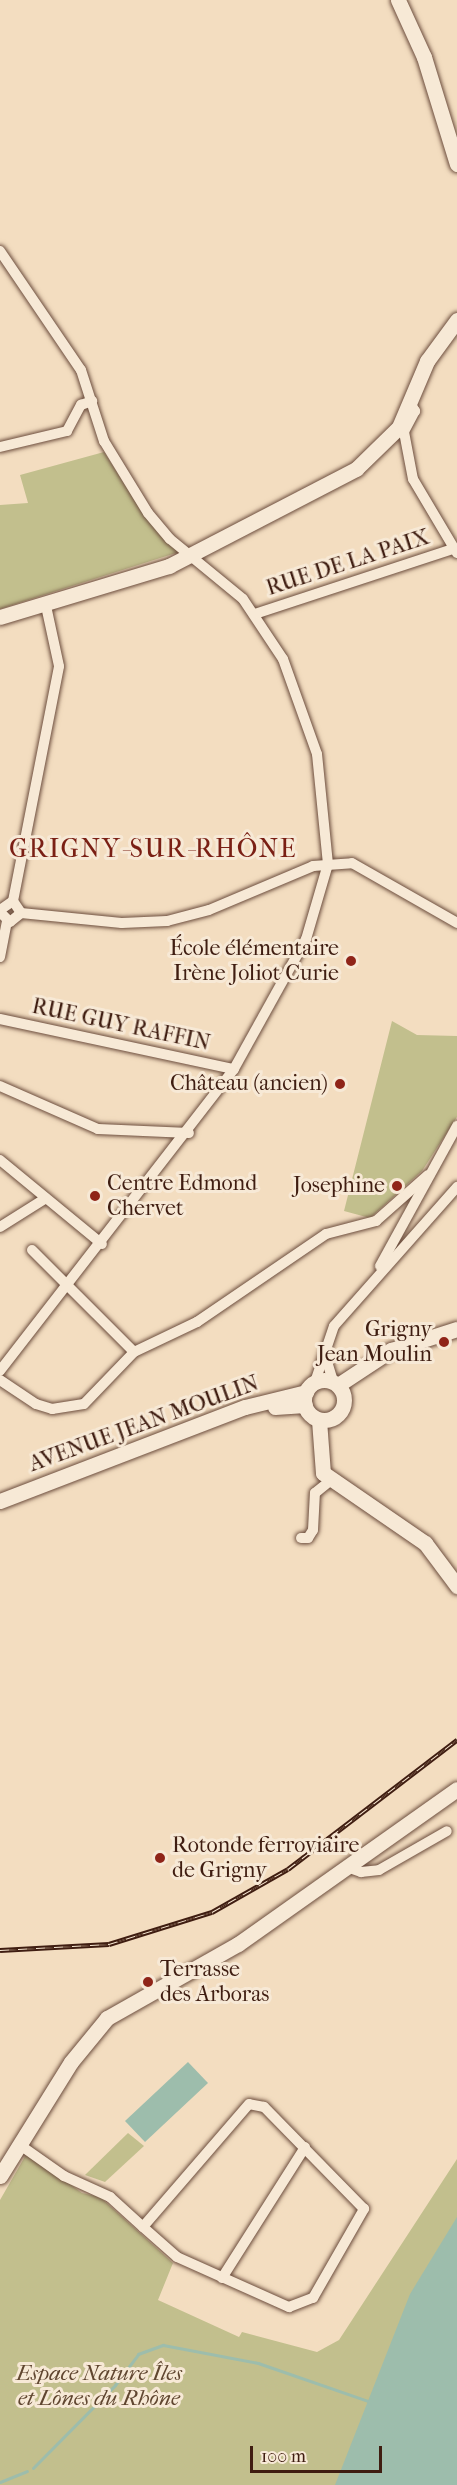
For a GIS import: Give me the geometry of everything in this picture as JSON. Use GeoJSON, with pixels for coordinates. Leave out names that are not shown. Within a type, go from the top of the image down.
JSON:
{"type":"FeatureCollection","features":[{"type":"Feature","properties":{"kind":"street"},"geometry":{"type":"LineString","coordinates":[[398,0],[424,57],[457,164]]}},
{"type":"Feature","properties":{"kind":"street"},"geometry":{"type":"LineString","coordinates":[[0,251],[77,364],[92,401],[104,441],[133,490],[189,555],[255,614],[283,659],[308,725],[328,864],[306,939],[234,1069],[189,1133],[0,1371]]}},
{"type":"Feature","properties":{"kind":"street"},"geometry":{"type":"LineString","coordinates":[[0,617],[46,606],[189,555],[302,502],[356,469],[399,427],[427,361],[457,320]]}},
{"type":"Feature","properties":{"kind":"street"},"geometry":{"type":"LineString","coordinates":[[0,447],[67,431],[81,405],[92,401]]}},
{"type":"Feature","properties":{"kind":"street"},"geometry":{"type":"LineString","coordinates":[[409,401],[415,411],[404,432],[413,479],[455,551]]}},
{"type":"Feature","properties":{"kind":"street","name":"RUE DE LA PAIX"},"geometry":{"type":"LineString","coordinates":[[255,614],[455,551]]}},
{"type":"Feature","properties":{"kind":"street"},"geometry":{"type":"LineString","coordinates":[[0,957],[2,911],[13,901],[59,666],[46,606]]}},
{"type":"Feature","properties":{"kind":"street"},"geometry":{"type":"LineString","coordinates":[[2,911],[122,923],[167,921],[209,910],[328,864],[361,866],[457,923]]}},
{"type":"Feature","properties":{"kind":"street"},"geometry":{"type":"LineString","coordinates":[[13,901],[21,913]]}},
{"type":"Feature","properties":{"kind":"street","name":"RUE GUY RAFFIN"},"geometry":{"type":"LineString","coordinates":[[0,1019],[234,1069]]}},
{"type":"Feature","properties":{"kind":"street"},"geometry":{"type":"LineString","coordinates":[[0,1086],[86,1126],[189,1133]]}},
{"type":"Feature","properties":{"kind":"street"},"geometry":{"type":"LineString","coordinates":[[379,1269],[428,1175],[457,1126]]}},
{"type":"Feature","properties":{"kind":"street"},"geometry":{"type":"LineString","coordinates":[[0,1160],[102,1244]]}},
{"type":"Feature","properties":{"kind":"street"},"geometry":{"type":"LineString","coordinates":[[0,1380],[36,1404],[52,1409],[84,1404],[134,1352],[197,1322],[326,1234],[376,1221],[428,1175]]}},
{"type":"Feature","properties":{"kind":"street"},"geometry":{"type":"LineString","coordinates":[[308,1393],[325,1355],[334,1326],[379,1269],[457,1187]]}},
{"type":"Feature","properties":{"kind":"street"},"geometry":{"type":"LineString","coordinates":[[0,1227],[46,1198]]}},
{"type":"Feature","properties":{"kind":"street"},"geometry":{"type":"LineString","coordinates":[[32,1250],[65,1288],[134,1352]]}},
{"type":"Feature","properties":{"kind":"street"},"geometry":{"type":"LineString","coordinates":[[308,1393],[336,1383],[391,1350],[423,1342],[457,1329]]}},
{"type":"Feature","properties":{"kind":"street"},"geometry":{"type":"LineString","coordinates":[[423,1342],[380,1365],[325,1419],[319,1463],[330,1481],[416,1536],[455,1579]]}},
{"type":"Feature","properties":{"kind":"street"},"geometry":{"type":"LineString","coordinates":[[325,1355],[345,1401]]}},
{"type":"Feature","properties":{"kind":"street"},"geometry":{"type":"LineString","coordinates":[[308,1393],[325,1419]]}},
{"type":"Feature","properties":{"kind":"street","name":"AVENUE JEAN MOULIN"},"geometry":{"type":"LineString","coordinates":[[0,1502],[245,1407],[308,1393]]}},
{"type":"Feature","properties":{"kind":"street","name":"AVENUE JEAN MOULIN"},"geometry":{"type":"LineString","coordinates":[[0,1509],[224,1421],[308,1393]]}},
{"type":"Feature","properties":{"kind":"street"},"geometry":{"type":"LineString","coordinates":[[301,1538],[308,1538],[313,1530],[315,1493],[330,1481]]}},
{"type":"Feature","properties":{"kind":"street"},"geometry":{"type":"LineString","coordinates":[[0,2181],[4,2170],[71,2061],[107,2018],[238,1944],[457,1789]]}},
{"type":"Feature","properties":{"kind":"street"},"geometry":{"type":"LineString","coordinates":[[347,1867],[379,1870],[447,1831]]}},
{"type":"Feature","properties":{"kind":"street"},"geometry":{"type":"LineString","coordinates":[[20,2145],[64,2176],[110,2197],[143,2228],[177,2257],[289,2307],[313,2298],[364,2209],[264,2107],[249,2104],[143,2228]]}},
{"type":"Feature","properties":{"kind":"street"},"geometry":{"type":"LineString","coordinates":[[222,2278],[305,2147]]}},
{"type":"Feature","properties":{"kind":"green space"},"geometry":{"type":"Polygon","coordinates":[[[104,452],[140,509],[179,552],[0,609],[0,505],[28,503],[20,475],[104,452]]]}},
{"type":"Feature","properties":{"kind":"green space"},"geometry":{"type":"Polygon","coordinates":[[[392,1021],[417,1035],[457,1036],[457,1117],[422,1171],[370,1218],[344,1211],[392,1021]]]}},
{"type":"Feature","properties":{"kind":"green space"},"geometry":{"type":"Polygon","coordinates":[[[128,2133],[144,2146],[105,2182],[85,2175],[128,2133]]]}},
{"type":"Feature","properties":{"kind":"green space","name":"Espace Nature Îles et Lônes du Rhône"},"geometry":{"type":"Polygon","coordinates":[[[27,2153],[82,2193],[100,2197],[173,2263],[158,2300],[239,2337],[242,2332],[317,2352],[339,2340],[457,2159],[457,2485],[0,2485],[0,2200],[27,2153]]]}},
{"type":"Feature","properties":{"kind":"shaded area"},"geometry":{"type":"Polygon","coordinates":[[[188,2062],[208,2083],[145,2142],[125,2121],[188,2062]]]}},
{"type":"Feature","properties":{"kind":"shaded area"},"geometry":{"type":"Polygon","coordinates":[[[457,2217],[457,2485],[335,2485],[410,2294],[457,2217]]]}},
{"type":"Feature","properties":{"kind":"waterway"},"geometry":{"type":"LineString","coordinates":[[33,2468],[115,2385],[138,2354],[163,2345],[258,2363],[368,2401]]}},
{"type":"Feature","properties":{"kind":"waterway"},"geometry":{"type":"LineString","coordinates":[[0,2482],[27,2471]]}},
{"type":"Feature","properties":{"kind":"railway"},"geometry":{"type":"LineString","coordinates":[[0,1950],[109,1944],[212,1912],[288,1869],[457,1740]]}},
{"type":"Feature","properties":{"kind":"place","name":"École élémentaire Irène Joliot Curie"},"geometry":{"type":"Point","coordinates":[351,961]}},
{"type":"Feature","properties":{"kind":"place","name":"Château (ancien)"},"geometry":{"type":"Point","coordinates":[340,1084]}},
{"type":"Feature","properties":{"kind":"place","name":"Josephine"},"geometry":{"type":"Point","coordinates":[397,1186]}},
{"type":"Feature","properties":{"kind":"place","name":"Centre Edmond Chervet"},"geometry":{"type":"Point","coordinates":[95,1196]}},
{"type":"Feature","properties":{"kind":"place","name":"Grigny Jean Moulin"},"geometry":{"type":"Point","coordinates":[444,1342]}},
{"type":"Feature","properties":{"kind":"place","name":"Rotonde ferroviaire de Grigny"},"geometry":{"type":"Point","coordinates":[160,1858]}},
{"type":"Feature","properties":{"kind":"place","name":"Terrasse des Arboras"},"geometry":{"type":"Point","coordinates":[148,1982]}},
{"type":"Feature","properties":{"kind":"district","name":"GRIGNY-SUR-RHÔNE"},"geometry":{"type":"Point","coordinates":[153,849]}}]}
